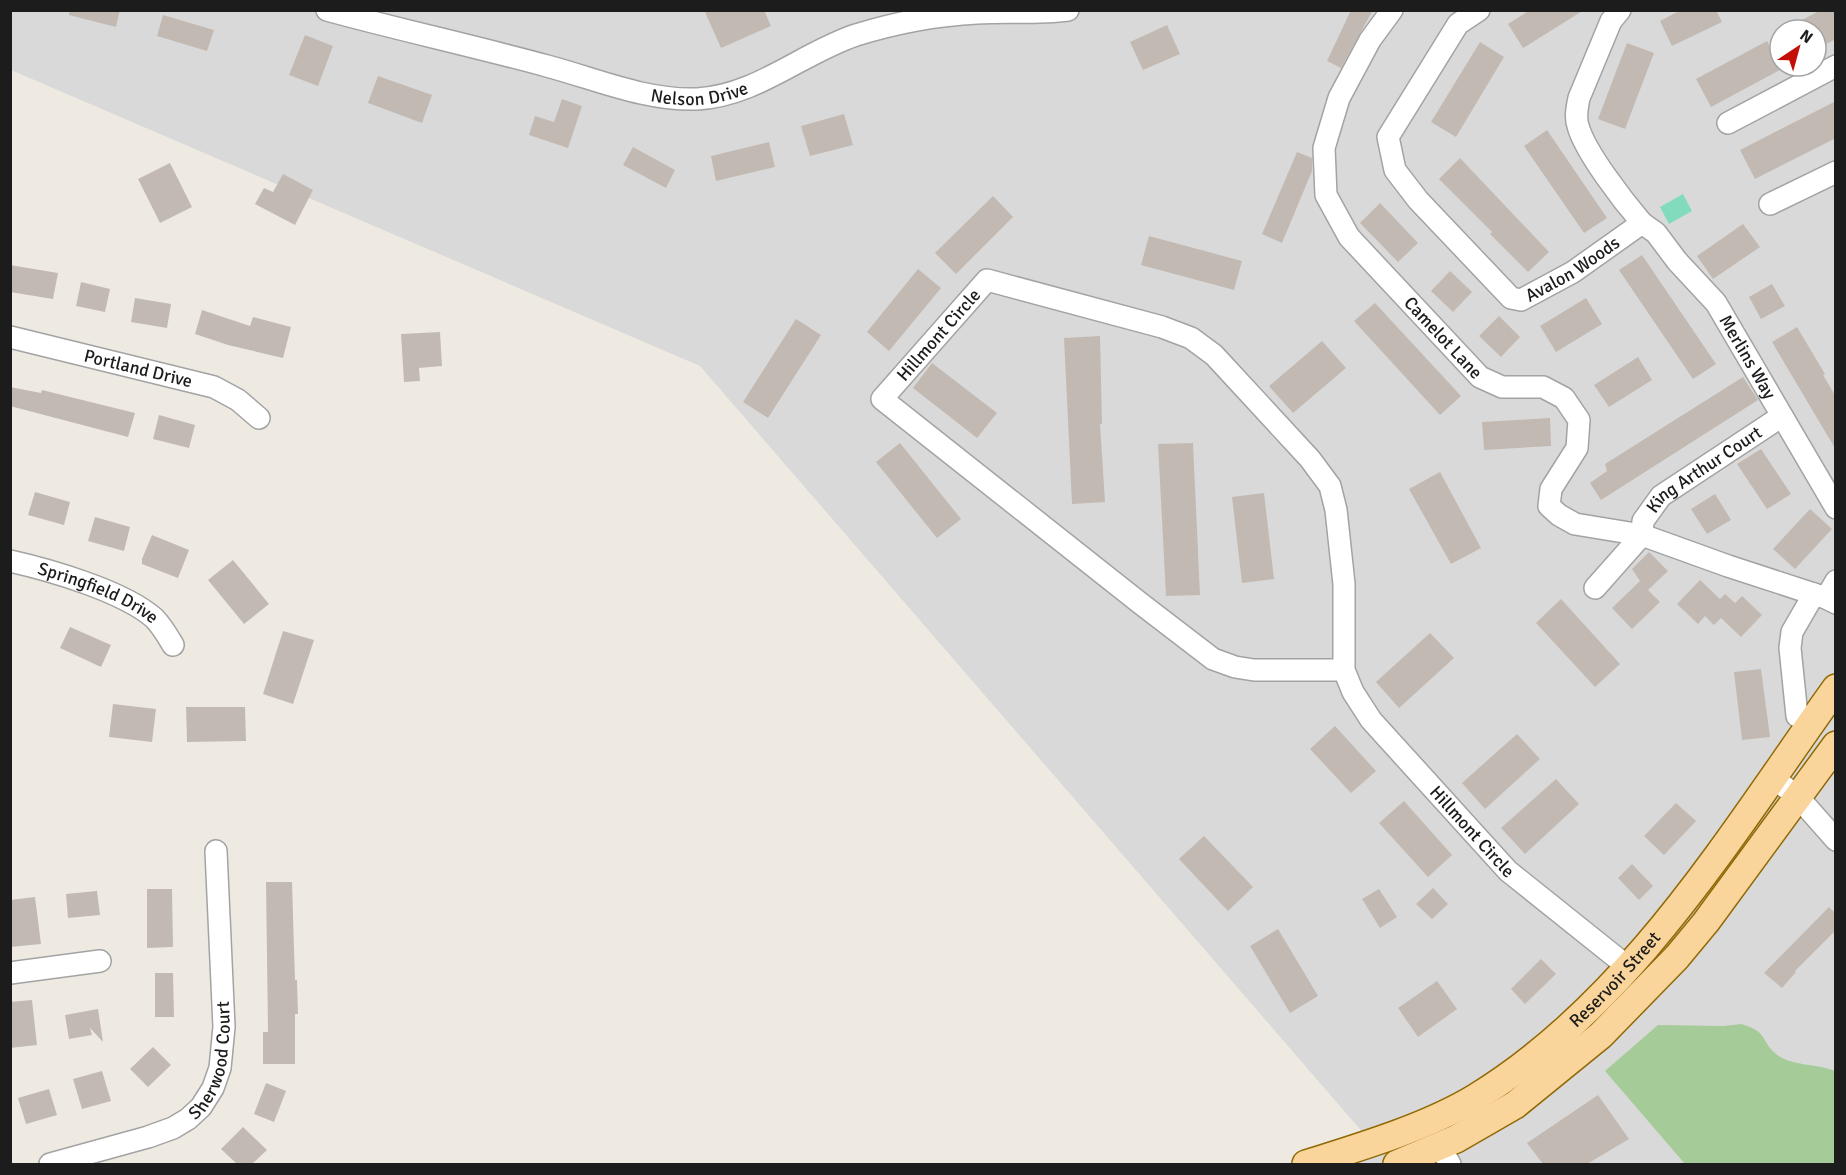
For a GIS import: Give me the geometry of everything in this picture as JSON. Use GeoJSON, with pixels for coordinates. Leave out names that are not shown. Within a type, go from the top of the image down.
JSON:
{"type":"FeatureCollection","features":[{"type":"Feature","properties":{"kind":"main road","name":"Reservoir Street"},"geometry":{"type":"LineString","coordinates":[[1306,1164],[1414,1126],[1473,1099],[1531,1059],[1594,1002],[1628,967],[1678,907],[1836,688]]}},
{"type":"Feature","properties":{"kind":"main road","name":"Reservoir Street"},"geometry":{"type":"LineString","coordinates":[[1397,1164],[1445,1156],[1515,1105],[1601,1035],[1677,957],[1706,922],[1836,745]]}},
{"type":"Feature","properties":{"kind":"street","name":"Nelson Drive"},"geometry":{"type":"LineString","coordinates":[[327,10],[381,17],[639,93],[699,99],[741,90],[832,44],[902,22],[964,14],[1068,10]]}},
{"type":"Feature","properties":{"kind":"street","name":"Camelot Lane"},"geometry":{"type":"LineString","coordinates":[[1392,10],[1370,39],[1339,98],[1324,148],[1326,195],[1349,237],[1480,377],[1502,387],[1543,387],[1564,398],[1579,420],[1577,448],[1551,489],[1549,506],[1575,524],[1642,535],[1728,567],[1828,594]]}},
{"type":"Feature","properties":{"kind":"street","name":"Avalon Woods"},"geometry":{"type":"LineString","coordinates":[[1479,10],[1458,24],[1388,137],[1395,170],[1418,200],[1510,298],[1521,300],[1573,272],[1642,223]]}},
{"type":"Feature","properties":{"kind":"street"},"geometry":{"type":"LineString","coordinates":[[1620,10],[1611,21],[1579,98],[1576,110],[1577,124],[1587,147],[1624,202],[1642,223]]}},
{"type":"Feature","properties":{"kind":"street"},"geometry":{"type":"LineString","coordinates":[[1728,123],[1836,66]]}},
{"type":"Feature","properties":{"kind":"street"},"geometry":{"type":"LineString","coordinates":[[1770,204],[1836,172]]}},
{"type":"Feature","properties":{"kind":"street","name":"Merlins Way"},"geometry":{"type":"LineString","coordinates":[[1642,223],[1656,233],[1677,261],[1716,303],[1836,507]]}},
{"type":"Feature","properties":{"kind":"street","name":"Hillmont Circle"},"geometry":{"type":"LineString","coordinates":[[1344,670],[1254,670],[1235,667],[1213,659],[882,399],[987,280],[1162,327],[1191,338],[1214,355],[1310,459],[1330,486],[1336,510],[1344,584],[1344,670],[1353,692],[1371,720],[1508,871],[1628,967]]}},
{"type":"Feature","properties":{"kind":"street","name":"Portland Drive"},"geometry":{"type":"LineString","coordinates":[[10,337],[214,387],[238,400],[259,418]]}},
{"type":"Feature","properties":{"kind":"street","name":"King Arthur Court"},"geometry":{"type":"LineString","coordinates":[[1595,588],[1642,535],[1643,521],[1661,496],[1782,416]]}},
{"type":"Feature","properties":{"kind":"street","name":"Springfield Drive"},"geometry":{"type":"LineString","coordinates":[[10,561],[75,579],[138,607],[159,623],[173,645]]}},
{"type":"Feature","properties":{"kind":"street"},"geometry":{"type":"LineString","coordinates":[[1797,716],[1790,648],[1792,632],[1828,594]]}},
{"type":"Feature","properties":{"kind":"street"},"geometry":{"type":"LineString","coordinates":[[1772,777],[1798,797],[1836,840]]}},
{"type":"Feature","properties":{"kind":"street","name":"Sherwood Court"},"geometry":{"type":"LineString","coordinates":[[50,1164],[173,1128],[188,1119],[201,1107],[213,1088],[220,1068],[224,1027],[216,851]]}},
{"type":"Feature","properties":{"kind":"street"},"geometry":{"type":"LineString","coordinates":[[10,973],[100,961]]}},
{"type":"Feature","properties":{"kind":"shaded area"},"geometry":{"type":"Polygon","coordinates":[[[11,10],[1835,11],[1835,1164],[1358,1164],[1371,1142],[700,366],[11,70],[11,10]]]}},
{"type":"Feature","properties":{"kind":"green space"},"geometry":{"type":"Polygon","coordinates":[[[1683,194],[1692,211],[1669,224],[1660,207],[1683,194]]]}},
{"type":"Feature","properties":{"kind":"green space"},"geometry":{"type":"Polygon","coordinates":[[[1741,1024],[1760,1033],[1771,1049],[1783,1058],[1835,1071],[1835,1164],[1685,1164],[1605,1071],[1658,1025],[1741,1024]]]}},
{"type":"Feature","properties":{"kind":"building"},"geometry":{"type":"Polygon","coordinates":[[[69,10],[120,10],[116,27],[69,15],[69,10]]]}},
{"type":"Feature","properties":{"kind":"building"},"geometry":{"type":"Polygon","coordinates":[[[704,10],[764,10],[771,26],[721,48],[704,10]]]}},
{"type":"Feature","properties":{"kind":"building"},"geometry":{"type":"Polygon","coordinates":[[[1351,10],[1373,10],[1341,68],[1327,61],[1351,10]]]}},
{"type":"Feature","properties":{"kind":"building"},"geometry":{"type":"Polygon","coordinates":[[[1530,10],[1584,10],[1523,48],[1508,24],[1530,10]]]}},
{"type":"Feature","properties":{"kind":"building"},"geometry":{"type":"Polygon","coordinates":[[[1681,10],[1716,10],[1722,22],[1672,46],[1660,21],[1681,10]]]}},
{"type":"Feature","properties":{"kind":"building"},"geometry":{"type":"Polygon","coordinates":[[[1821,10],[1836,10],[1836,39],[1828,43],[1828,18],[1806,18],[1821,10]]]}},
{"type":"Feature","properties":{"kind":"building"},"geometry":{"type":"Polygon","coordinates":[[[163,15],[214,30],[207,51],[157,36],[163,15]]]}},
{"type":"Feature","properties":{"kind":"building"},"geometry":{"type":"Polygon","coordinates":[[[1167,25],[1180,54],[1143,70],[1130,42],[1167,25]]]}},
{"type":"Feature","properties":{"kind":"building"},"geometry":{"type":"Polygon","coordinates":[[[305,35],[333,46],[318,86],[289,75],[305,35]]]}},
{"type":"Feature","properties":{"kind":"building"},"geometry":{"type":"Polygon","coordinates":[[[1767,41],[1768,43],[1768,76],[1711,107],[1696,79],[1767,41]]]}},
{"type":"Feature","properties":{"kind":"building"},"geometry":{"type":"Polygon","coordinates":[[[1480,42],[1504,57],[1456,137],[1431,122],[1480,42]]]}},
{"type":"Feature","properties":{"kind":"building"},"geometry":{"type":"Polygon","coordinates":[[[1627,43],[1654,53],[1625,129],[1598,119],[1627,43]]]}},
{"type":"Feature","properties":{"kind":"building"},"geometry":{"type":"Polygon","coordinates":[[[378,76],[432,95],[422,123],[368,103],[378,76]]]}},
{"type":"Feature","properties":{"kind":"building"},"geometry":{"type":"Polygon","coordinates":[[[562,99],[582,106],[568,148],[529,135],[535,116],[554,122],[562,99]]]}},
{"type":"Feature","properties":{"kind":"building"},"geometry":{"type":"Polygon","coordinates":[[[1836,101],[1836,138],[1755,179],[1740,150],[1836,101]]]}},
{"type":"Feature","properties":{"kind":"building"},"geometry":{"type":"Polygon","coordinates":[[[844,114],[853,145],[810,156],[801,126],[844,114]]]}},
{"type":"Feature","properties":{"kind":"building"},"geometry":{"type":"Polygon","coordinates":[[[1547,130],[1607,218],[1584,233],[1524,146],[1547,130]]]}},
{"type":"Feature","properties":{"kind":"building"},"geometry":{"type":"Polygon","coordinates":[[[769,142],[775,167],[716,181],[711,156],[769,142]]]}},
{"type":"Feature","properties":{"kind":"building"},"geometry":{"type":"Polygon","coordinates":[[[633,147],[675,170],[666,188],[623,165],[633,147]]]}},
{"type":"Feature","properties":{"kind":"building"},"geometry":{"type":"Polygon","coordinates":[[[1297,152],[1312,158],[1312,171],[1282,243],[1262,234],[1297,152]]]}},
{"type":"Feature","properties":{"kind":"building"},"geometry":{"type":"Polygon","coordinates":[[[1460,158],[1549,252],[1528,272],[1439,179],[1460,158]]]}},
{"type":"Feature","properties":{"kind":"building"},"geometry":{"type":"Polygon","coordinates":[[[170,163],[192,207],[160,223],[138,179],[170,163]]]}},
{"type":"Feature","properties":{"kind":"building"},"geometry":{"type":"Polygon","coordinates":[[[283,174],[313,190],[295,225],[255,204],[264,188],[273,192],[283,174]]]}},
{"type":"Feature","properties":{"kind":"building"},"geometry":{"type":"Polygon","coordinates":[[[993,196],[1013,217],[956,274],[935,253],[993,196]]]}},
{"type":"Feature","properties":{"kind":"building"},"geometry":{"type":"Polygon","coordinates":[[[1380,203],[1418,243],[1398,262],[1360,223],[1380,203]]]}},
{"type":"Feature","properties":{"kind":"building"},"geometry":{"type":"Polygon","coordinates":[[[1743,224],[1760,247],[1713,279],[1697,256],[1743,224]]]}},
{"type":"Feature","properties":{"kind":"building"},"geometry":{"type":"Polygon","coordinates":[[[1149,236],[1242,261],[1234,290],[1141,265],[1149,236]]]}},
{"type":"Feature","properties":{"kind":"building"},"geometry":{"type":"Polygon","coordinates":[[[1642,255],[1716,364],[1693,379],[1619,270],[1642,255]]]}},
{"type":"Feature","properties":{"kind":"building"},"geometry":{"type":"Polygon","coordinates":[[[10,265],[58,273],[53,299],[10,292],[10,265]]]}},
{"type":"Feature","properties":{"kind":"building"},"geometry":{"type":"Polygon","coordinates":[[[918,269],[941,288],[889,351],[867,332],[918,269]]]}},
{"type":"Feature","properties":{"kind":"building"},"geometry":{"type":"Polygon","coordinates":[[[1450,271],[1472,292],[1453,312],[1431,291],[1450,271]]]}},
{"type":"Feature","properties":{"kind":"building"},"geometry":{"type":"Polygon","coordinates":[[[81,282],[110,289],[105,312],[76,306],[81,282]]]}},
{"type":"Feature","properties":{"kind":"building"},"geometry":{"type":"Polygon","coordinates":[[[1772,284],[1785,306],[1761,319],[1749,297],[1772,284]]]}},
{"type":"Feature","properties":{"kind":"building"},"geometry":{"type":"Polygon","coordinates":[[[135,298],[171,304],[167,328],[131,322],[135,298]]]}},
{"type":"Feature","properties":{"kind":"building"},"geometry":{"type":"Polygon","coordinates":[[[1586,298],[1602,324],[1556,352],[1540,326],[1586,298]]]}},
{"type":"Feature","properties":{"kind":"building"},"geometry":{"type":"Polygon","coordinates":[[[1375,303],[1461,396],[1440,415],[1354,321],[1375,303]]]}},
{"type":"Feature","properties":{"kind":"building"},"geometry":{"type":"Polygon","coordinates":[[[202,310],[250,326],[253,317],[291,327],[283,358],[228,345],[195,334],[202,310]]]}},
{"type":"Feature","properties":{"kind":"building"},"geometry":{"type":"Polygon","coordinates":[[[1499,316],[1520,337],[1501,357],[1479,336],[1499,316]]]}},
{"type":"Feature","properties":{"kind":"building"},"geometry":{"type":"Polygon","coordinates":[[[796,319],[821,335],[768,418],[743,402],[796,319]]]}},
{"type":"Feature","properties":{"kind":"building"},"geometry":{"type":"Polygon","coordinates":[[[1797,327],[1836,397],[1836,450],[1772,342],[1797,327]]]}},
{"type":"Feature","properties":{"kind":"building"},"geometry":{"type":"Polygon","coordinates":[[[440,332],[442,366],[419,368],[420,381],[404,382],[401,334],[440,332]]]}},
{"type":"Feature","properties":{"kind":"building"},"geometry":{"type":"Polygon","coordinates":[[[1100,336],[1102,424],[1100,424],[1105,502],[1072,504],[1064,338],[1100,336]]]}},
{"type":"Feature","properties":{"kind":"building"},"geometry":{"type":"Polygon","coordinates":[[[1322,341],[1346,368],[1293,413],[1269,386],[1322,341]]]}},
{"type":"Feature","properties":{"kind":"building"},"geometry":{"type":"Polygon","coordinates":[[[1638,357],[1652,380],[1609,407],[1594,385],[1638,357]]]}},
{"type":"Feature","properties":{"kind":"building"},"geometry":{"type":"Polygon","coordinates":[[[932,363],[997,413],[977,438],[913,388],[932,363]]]}},
{"type":"Feature","properties":{"kind":"building"},"geometry":{"type":"Polygon","coordinates":[[[1743,377],[1758,400],[1601,500],[1590,483],[1607,471],[1605,464],[1743,377]]]}},
{"type":"Feature","properties":{"kind":"building"},"geometry":{"type":"Polygon","coordinates":[[[10,387],[41,393],[42,390],[135,413],[128,437],[10,406],[10,387]]]}},
{"type":"Feature","properties":{"kind":"building"},"geometry":{"type":"Polygon","coordinates":[[[159,415],[195,425],[189,448],[153,439],[159,415]]]}},
{"type":"Feature","properties":{"kind":"building"},"geometry":{"type":"Polygon","coordinates":[[[1550,418],[1551,446],[1484,450],[1482,422],[1550,418]]]}},
{"type":"Feature","properties":{"kind":"building"},"geometry":{"type":"Polygon","coordinates":[[[900,443],[961,519],[937,538],[876,462],[900,443]]]}},
{"type":"Feature","properties":{"kind":"building"},"geometry":{"type":"Polygon","coordinates":[[[1193,443],[1200,595],[1166,596],[1158,444],[1193,443]]]}},
{"type":"Feature","properties":{"kind":"building"},"geometry":{"type":"Polygon","coordinates":[[[1761,449],[1791,494],[1767,509],[1737,464],[1761,449]]]}},
{"type":"Feature","properties":{"kind":"building"},"geometry":{"type":"Polygon","coordinates":[[[1440,472],[1481,548],[1451,564],[1409,489],[1440,472]]]}},
{"type":"Feature","properties":{"kind":"building"},"geometry":{"type":"Polygon","coordinates":[[[35,492],[70,502],[64,525],[28,515],[35,492]]]}},
{"type":"Feature","properties":{"kind":"building"},"geometry":{"type":"Polygon","coordinates":[[[1264,493],[1274,579],[1242,583],[1232,497],[1264,493]]]}},
{"type":"Feature","properties":{"kind":"building"},"geometry":{"type":"Polygon","coordinates":[[[1715,494],[1731,520],[1707,534],[1691,509],[1715,494]]]}},
{"type":"Feature","properties":{"kind":"building"},"geometry":{"type":"Polygon","coordinates":[[[1810,509],[1832,529],[1795,569],[1773,549],[1810,509]]]}},
{"type":"Feature","properties":{"kind":"building"},"geometry":{"type":"Polygon","coordinates":[[[95,517],[130,527],[124,551],[88,541],[95,517]]]}},
{"type":"Feature","properties":{"kind":"building"},"geometry":{"type":"Polygon","coordinates":[[[152,535],[189,550],[178,578],[142,564],[152,535]]]}},
{"type":"Feature","properties":{"kind":"building"},"geometry":{"type":"Polygon","coordinates":[[[1649,552],[1668,571],[1648,590],[1660,602],[1632,629],[1612,608],[1640,581],[1632,569],[1649,552]]]}},
{"type":"Feature","properties":{"kind":"building"},"geometry":{"type":"Polygon","coordinates":[[[233,560],[269,604],[244,624],[208,580],[233,560]]]}},
{"type":"Feature","properties":{"kind":"building"},"geometry":{"type":"Polygon","coordinates":[[[1700,580],[1720,599],[1725,594],[1735,603],[1742,596],[1762,615],[1741,637],[1721,618],[1714,625],[1705,616],[1698,624],[1677,604],[1700,580]]]}},
{"type":"Feature","properties":{"kind":"building"},"geometry":{"type":"Polygon","coordinates":[[[1561,599],[1620,664],[1595,687],[1536,623],[1561,599]]]}},
{"type":"Feature","properties":{"kind":"building"},"geometry":{"type":"Polygon","coordinates":[[[70,627],[111,645],[101,667],[60,648],[70,627]]]}},
{"type":"Feature","properties":{"kind":"building"},"geometry":{"type":"Polygon","coordinates":[[[283,631],[314,640],[293,704],[263,694],[283,631]]]}},
{"type":"Feature","properties":{"kind":"building"},"geometry":{"type":"Polygon","coordinates":[[[1430,633],[1454,658],[1399,708],[1376,682],[1430,633]]]}},
{"type":"Feature","properties":{"kind":"building"},"geometry":{"type":"Polygon","coordinates":[[[1761,669],[1770,737],[1742,740],[1734,672],[1761,669]]]}},
{"type":"Feature","properties":{"kind":"building"},"geometry":{"type":"Polygon","coordinates":[[[113,704],[156,709],[152,742],[109,737],[113,704]]]}},
{"type":"Feature","properties":{"kind":"building"},"geometry":{"type":"Polygon","coordinates":[[[186,707],[245,707],[246,741],[187,742],[186,707]]]}},
{"type":"Feature","properties":{"kind":"building"},"geometry":{"type":"Polygon","coordinates":[[[1335,726],[1376,771],[1351,793],[1310,749],[1335,726]]]}},
{"type":"Feature","properties":{"kind":"building"},"geometry":{"type":"Polygon","coordinates":[[[1517,734],[1540,759],[1485,809],[1462,783],[1517,734]]]}},
{"type":"Feature","properties":{"kind":"building"},"geometry":{"type":"Polygon","coordinates":[[[1556,779],[1579,804],[1525,854],[1501,828],[1556,779]]]}},
{"type":"Feature","properties":{"kind":"building"},"geometry":{"type":"Polygon","coordinates":[[[1404,801],[1452,855],[1428,877],[1379,823],[1404,801]]]}},
{"type":"Feature","properties":{"kind":"building"},"geometry":{"type":"Polygon","coordinates":[[[1676,803],[1696,821],[1664,855],[1644,836],[1676,803]]]}},
{"type":"Feature","properties":{"kind":"building"},"geometry":{"type":"Polygon","coordinates":[[[1204,836],[1253,887],[1228,911],[1179,859],[1204,836]]]}},
{"type":"Feature","properties":{"kind":"building"},"geometry":{"type":"Polygon","coordinates":[[[1632,864],[1653,886],[1639,900],[1618,878],[1632,864]]]}},
{"type":"Feature","properties":{"kind":"building"},"geometry":{"type":"Polygon","coordinates":[[[266,882],[292,882],[298,1014],[295,1014],[295,1064],[263,1064],[263,1032],[268,1032],[266,882]]]}},
{"type":"Feature","properties":{"kind":"building"},"geometry":{"type":"Polygon","coordinates":[[[1433,888],[1448,904],[1432,919],[1416,904],[1433,888]]]}},
{"type":"Feature","properties":{"kind":"building"},"geometry":{"type":"Polygon","coordinates":[[[147,889],[172,889],[173,947],[147,948],[147,889]]]}},
{"type":"Feature","properties":{"kind":"building"},"geometry":{"type":"Polygon","coordinates":[[[1379,889],[1397,917],[1380,928],[1362,899],[1379,889]]]}},
{"type":"Feature","properties":{"kind":"building"},"geometry":{"type":"Polygon","coordinates":[[[97,891],[100,915],[68,918],[66,894],[97,891]]]}},
{"type":"Feature","properties":{"kind":"building"},"geometry":{"type":"Polygon","coordinates":[[[35,897],[41,944],[10,947],[10,900],[35,897]]]}},
{"type":"Feature","properties":{"kind":"building"},"geometry":{"type":"Polygon","coordinates":[[[1829,907],[1836,914],[1836,930],[1795,971],[1782,988],[1764,973],[1829,907]]]}},
{"type":"Feature","properties":{"kind":"building"},"geometry":{"type":"Polygon","coordinates":[[[1278,929],[1318,996],[1290,1013],[1250,946],[1278,929]]]}},
{"type":"Feature","properties":{"kind":"building"},"geometry":{"type":"Polygon","coordinates":[[[1541,959],[1556,974],[1525,1004],[1511,989],[1541,959]]]}},
{"type":"Feature","properties":{"kind":"building"},"geometry":{"type":"Polygon","coordinates":[[[155,973],[173,973],[174,1017],[155,1017],[155,973]]]}},
{"type":"Feature","properties":{"kind":"building"},"geometry":{"type":"Polygon","coordinates":[[[1437,981],[1457,1009],[1418,1037],[1398,1008],[1437,981]]]}},
{"type":"Feature","properties":{"kind":"building"},"geometry":{"type":"Polygon","coordinates":[[[32,1000],[37,1045],[10,1048],[10,1002],[32,1000]]]}},
{"type":"Feature","properties":{"kind":"building"},"geometry":{"type":"Polygon","coordinates":[[[98,1009],[103,1042],[90,1028],[92,1035],[69,1039],[65,1015],[98,1009]]]}},
{"type":"Feature","properties":{"kind":"building"},"geometry":{"type":"Polygon","coordinates":[[[153,1047],[171,1065],[148,1087],[130,1069],[153,1047]]]}},
{"type":"Feature","properties":{"kind":"building"},"geometry":{"type":"Polygon","coordinates":[[[102,1071],[111,1101],[82,1109],[73,1079],[102,1071]]]}},
{"type":"Feature","properties":{"kind":"building"},"geometry":{"type":"Polygon","coordinates":[[[266,1083],[286,1091],[274,1122],[254,1114],[266,1083]]]}},
{"type":"Feature","properties":{"kind":"building"},"geometry":{"type":"Polygon","coordinates":[[[49,1089],[57,1115],[26,1124],[18,1098],[49,1089]]]}},
{"type":"Feature","properties":{"kind":"building"},"geometry":{"type":"Polygon","coordinates":[[[1598,1095],[1629,1139],[1587,1164],[1543,1164],[1527,1143],[1598,1095]]]}},
{"type":"Feature","properties":{"kind":"building"},"geometry":{"type":"Polygon","coordinates":[[[243,1127],[267,1150],[252,1164],[237,1164],[221,1149],[243,1127]]]}}]}
